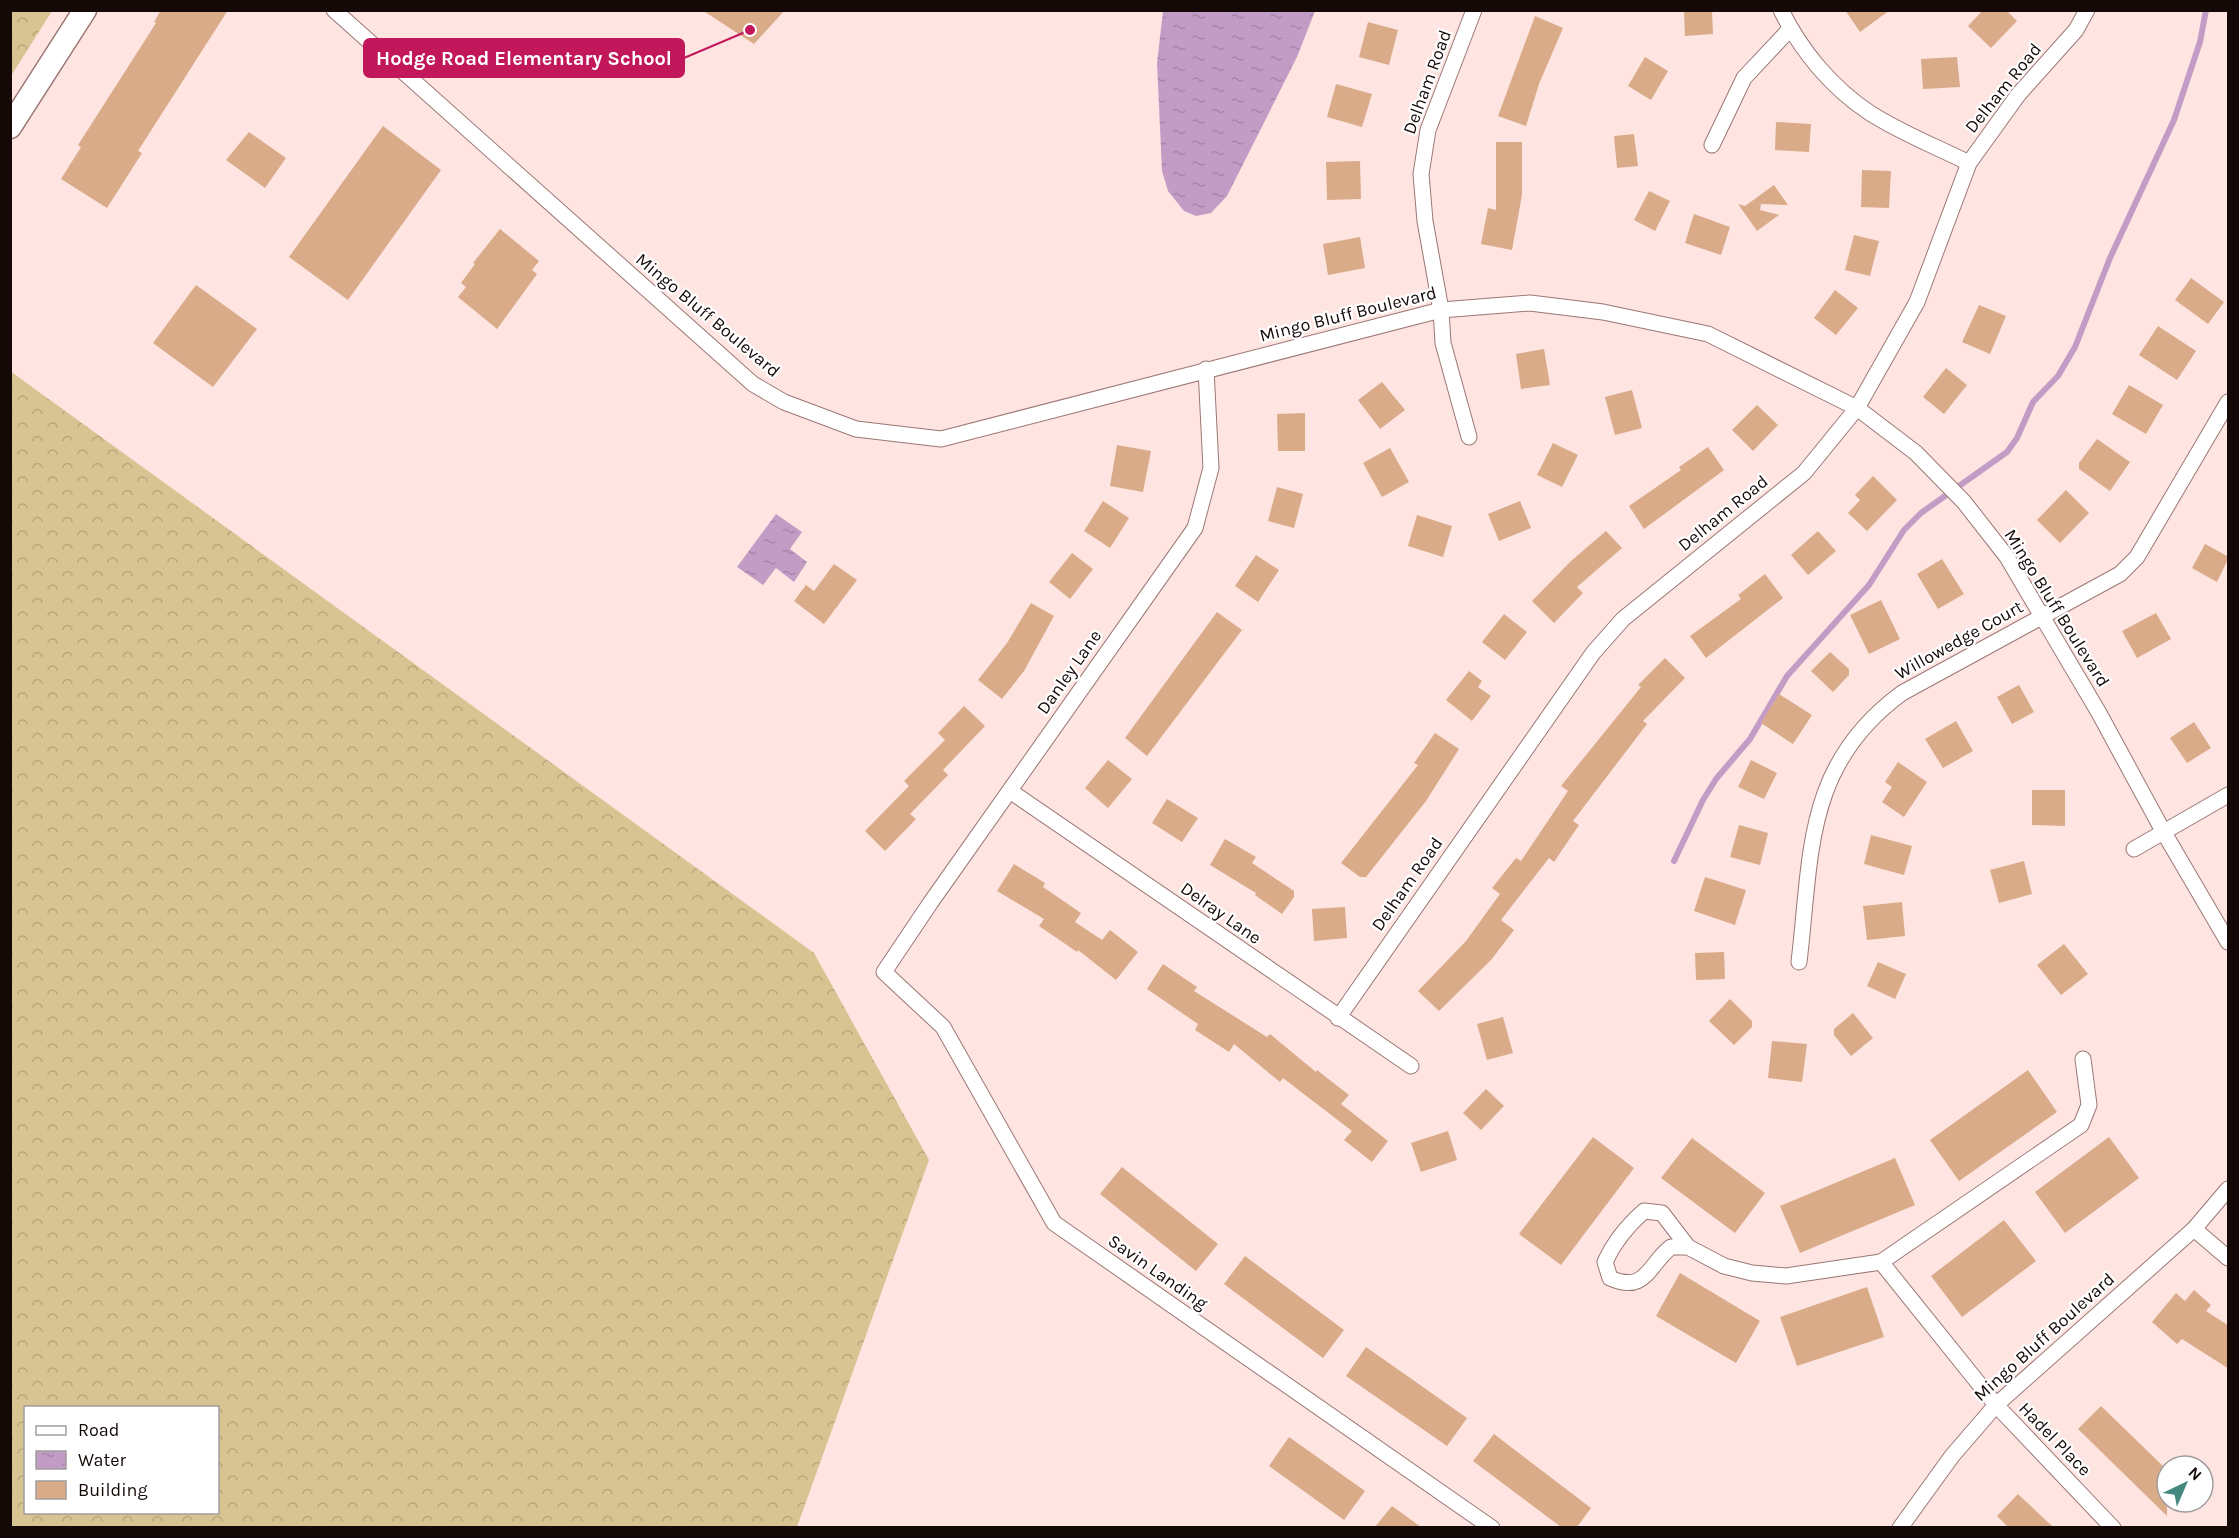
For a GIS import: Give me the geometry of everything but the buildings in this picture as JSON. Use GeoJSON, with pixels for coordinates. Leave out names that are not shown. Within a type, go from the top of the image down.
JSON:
{"type":"FeatureCollection","features":[{"type":"Feature","properties":{"kind":"main road"},"geometry":{"type":"LineString","coordinates":[[10,127],[85,10]]}},
{"type":"Feature","properties":{"kind":"street","name":"Mingo Bluff Boulevard"},"geometry":{"type":"LineString","coordinates":[[334,10],[753,384],[784,402],[856,429],[941,439],[1441,310],[1530,303],[1603,312],[1708,334],[1857,408],[1916,453],[1964,502],[2007,557],[2229,942]]}},
{"type":"Feature","properties":{"kind":"street","name":"Delham Road"},"geometry":{"type":"LineString","coordinates":[[1469,437],[1443,343],[1441,310],[1425,221],[1421,174],[1428,130],[1474,10]]}},
{"type":"Feature","properties":{"kind":"street"},"geometry":{"type":"LineString","coordinates":[[1781,10],[1790,29],[1822,73],[1870,113],[1969,163]]}},
{"type":"Feature","properties":{"kind":"street","name":"Delham Road"},"geometry":{"type":"LineString","coordinates":[[1338,1018],[1593,653],[1623,619],[1804,473],[1857,408],[1917,302],[1969,163],[2018,95],[2076,30],[2087,10]]}},
{"type":"Feature","properties":{"kind":"street"},"geometry":{"type":"LineString","coordinates":[[1712,145],[1744,78],[1790,29]]}},
{"type":"Feature","properties":{"kind":"street","name":"Danley Lane"},"geometry":{"type":"LineString","coordinates":[[884,972],[1195,528],[1211,468],[1206,369]]}},
{"type":"Feature","properties":{"kind":"street","name":"Willowedge Court"},"geometry":{"type":"LineString","coordinates":[[1799,962],[1813,837],[1823,792],[1835,766],[1850,744],[1882,708],[1902,693],[2120,574],[2137,557],[2229,402]]}},
{"type":"Feature","properties":{"kind":"street","name":"Delray Lane"},"geometry":{"type":"LineString","coordinates":[[1010,791],[1410,1066]]}},
{"type":"Feature","properties":{"kind":"street"},"geometry":{"type":"LineString","coordinates":[[2134,849],[2229,795]]}},
{"type":"Feature","properties":{"kind":"street","name":"Savin Landing"},"geometry":{"type":"LineString","coordinates":[[884,972],[943,1027],[1054,1223],[1492,1527]]}},
{"type":"Feature","properties":{"kind":"street"},"geometry":{"type":"LineString","coordinates":[[1688,1247],[1671,1247],[1642,1279],[1624,1284],[1610,1278],[1605,1263],[1612,1247],[1629,1225],[1644,1211],[1662,1213],[1688,1247],[1724,1266],[1752,1273],[1786,1276],[1822,1273],[1881,1262],[2080,1125],[2089,1105],[2083,1059]]}},
{"type":"Feature","properties":{"kind":"street","name":"Mingo Bluff Boulevard"},"geometry":{"type":"LineString","coordinates":[[1900,1527],[1952,1456],[1996,1405],[2194,1229],[2229,1189]]}},
{"type":"Feature","properties":{"kind":"street"},"geometry":{"type":"LineString","coordinates":[[2194,1229],[2229,1258]]}},
{"type":"Feature","properties":{"kind":"street","name":"Hadel Place"},"geometry":{"type":"LineString","coordinates":[[1881,1262],[1996,1405],[2112,1527]]}},
{"type":"Feature","properties":{"kind":"green space"},"geometry":{"type":"Polygon","coordinates":[[[10,11],[52,11],[11,76],[10,11]]]}},
{"type":"Feature","properties":{"kind":"green space"},"geometry":{"type":"Polygon","coordinates":[[[10,371],[814,953],[929,1160],[797,1527],[11,1527],[10,371]]]}},
{"type":"Feature","properties":{"kind":"water"},"geometry":{"type":"Polygon","coordinates":[[[1163,11],[1315,11],[1297,57],[1227,196],[1211,213],[1196,216],[1184,211],[1168,191],[1162,171],[1157,63],[1163,11]]]}},
{"type":"Feature","properties":{"kind":"water"},"geometry":{"type":"Polygon","coordinates":[[[776,514],[802,532],[790,549],[807,562],[794,582],[776,568],[763,585],[737,567],[776,514]]]}},
{"type":"Feature","properties":{"kind":"waterway"},"geometry":{"type":"LineString","coordinates":[[1674,861],[1703,800],[1716,779],[1750,739],[1787,676],[1869,585],[1904,530],[1921,513],[2007,452],[2017,438],[2033,402],[2058,376],[2075,347],[2110,258],[2174,120],[2200,42],[2206,10]]}},
{"type":"Feature","properties":{"kind":"place","name":"Hodge Road Elementary School"},"geometry":{"type":"Point","coordinates":[750,30]}}]}
